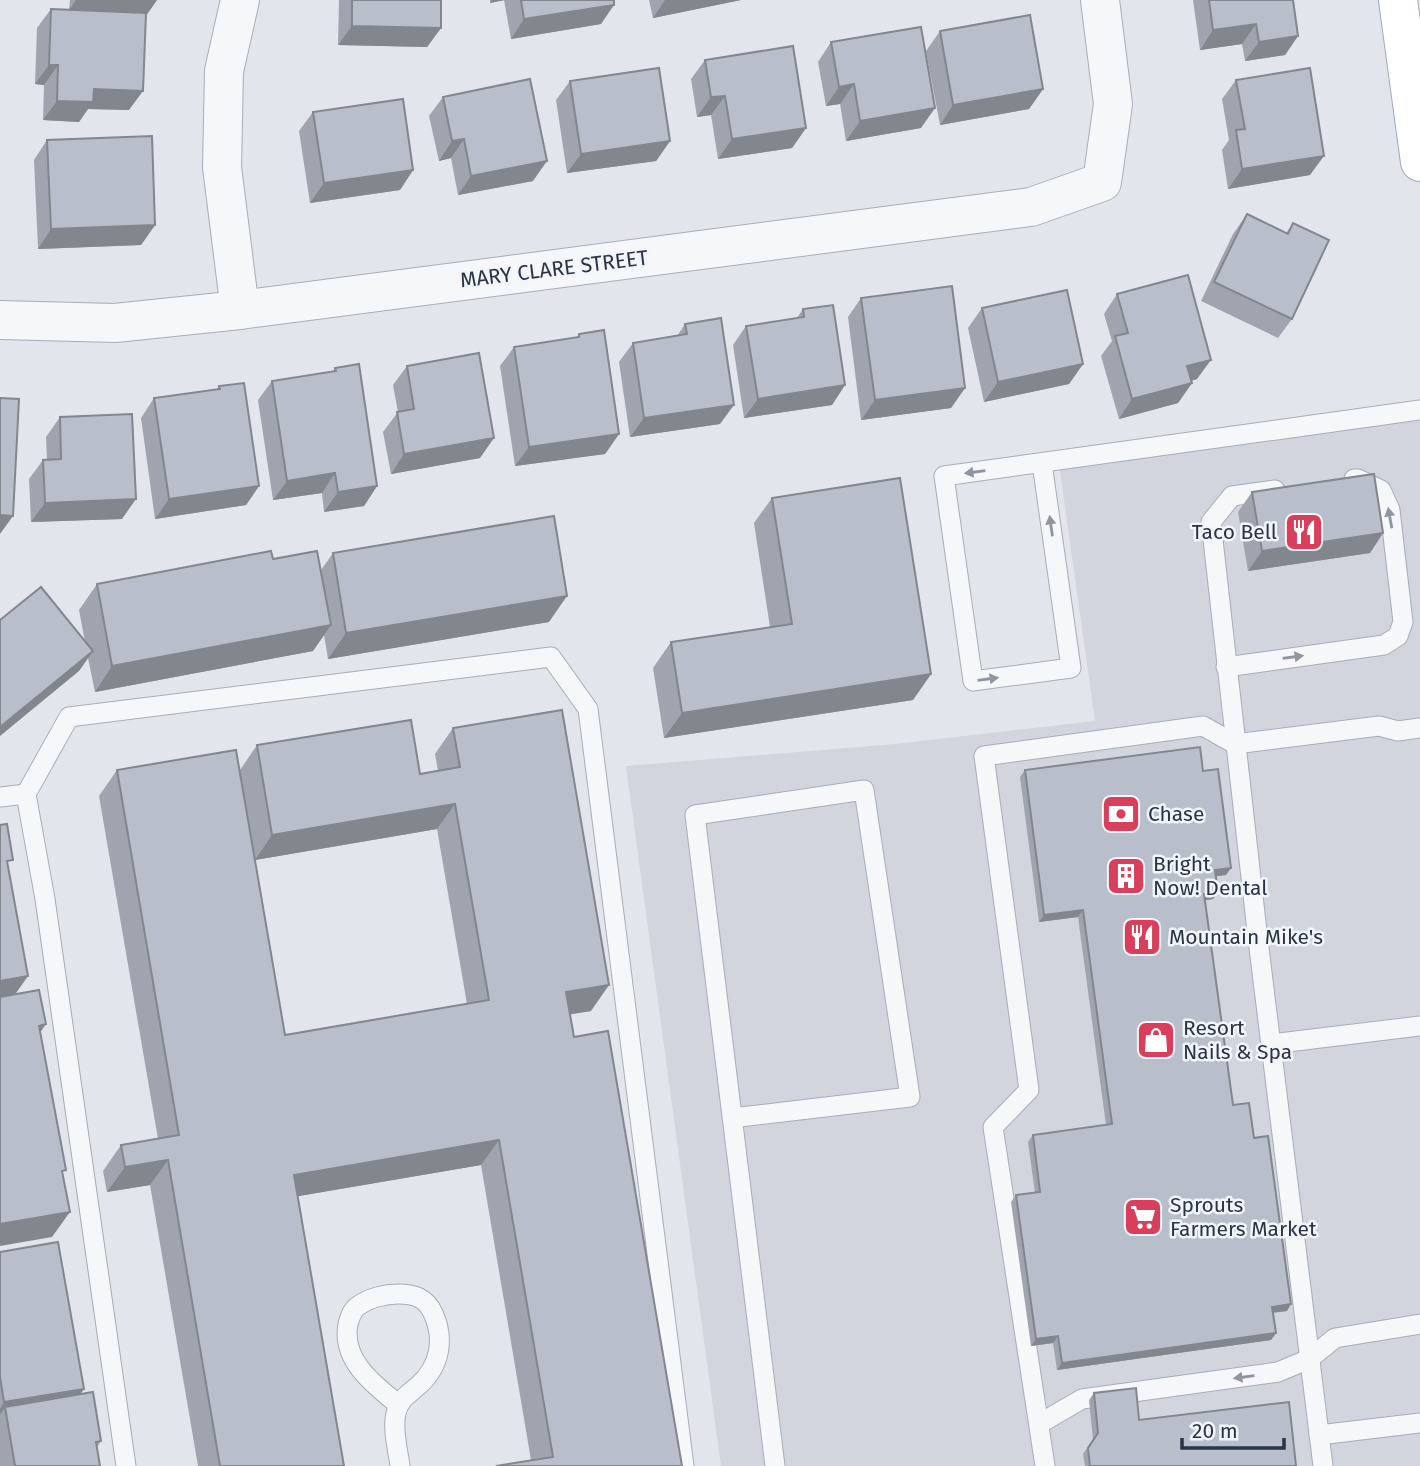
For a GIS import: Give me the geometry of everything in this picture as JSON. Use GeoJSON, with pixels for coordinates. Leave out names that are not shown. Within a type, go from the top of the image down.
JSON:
{"type":"FeatureCollection","features":[{"type":"Feature","properties":{"kind":"main road"},"geometry":{"type":"LineString","coordinates":[[1398,0],[1420,162]]}},
{"type":"Feature","properties":{"kind":"street"},"geometry":{"type":"LineString","coordinates":[[240,0],[224,71],[222,167],[240,310]]}},
{"type":"Feature","properties":{"kind":"street","name":"MARY CLARE STREET"},"geometry":{"type":"LineString","coordinates":[[0,320],[115,323],[240,310],[1031,207],[1102,182],[1113,104],[1100,0]]}},
{"type":"Feature","properties":{"kind":"lane"},"geometry":{"type":"LineString","coordinates":[[1042,463],[1071,668],[973,681],[944,476],[1420,410]]}},
{"type":"Feature","properties":{"kind":"lane"},"geometry":{"type":"LineString","coordinates":[[1226,667],[1384,645],[1398,636],[1403,622],[1390,510],[1381,490],[1359,479],[1333,482]]}},
{"type":"Feature","properties":{"kind":"lane"},"geometry":{"type":"LineString","coordinates":[[1295,487],[1232,496],[1212,522],[1235,744],[1323,1466]]}},
{"type":"Feature","properties":{"kind":"lane"},"geometry":{"type":"LineString","coordinates":[[126,1466],[47,913],[26,794],[69,717],[551,657],[588,709],[684,1466]]}},
{"type":"Feature","properties":{"kind":"lane"},"geometry":{"type":"LineString","coordinates":[[1045,1466],[993,1127],[1029,1090],[984,756],[1203,726],[1235,744],[1379,726],[1398,731],[1420,728]]}},
{"type":"Feature","properties":{"kind":"lane"},"geometry":{"type":"LineString","coordinates":[[732,1118],[910,1097],[864,790],[695,815],[732,1118],[775,1466]]}},
{"type":"Feature","properties":{"kind":"lane"},"geometry":{"type":"LineString","coordinates":[[0,797],[26,794]]}},
{"type":"Feature","properties":{"kind":"lane"},"geometry":{"type":"LineString","coordinates":[[1271,1044],[1420,1026]]}},
{"type":"Feature","properties":{"kind":"lane"},"geometry":{"type":"LineString","coordinates":[[399,1405],[366,1377],[351,1352],[346,1337],[350,1316],[356,1307],[368,1300],[392,1294],[419,1297],[427,1303],[439,1335],[439,1353],[432,1370],[399,1405],[395,1416],[400,1466]]}},
{"type":"Feature","properties":{"kind":"lane"},"geometry":{"type":"LineString","coordinates":[[1039,1424],[1082,1399],[1278,1372],[1309,1359],[1335,1338],[1420,1324]]}},
{"type":"Feature","properties":{"kind":"lane"},"geometry":{"type":"LineString","coordinates":[[1319,1435],[1420,1423]]}},
{"type":"Feature","properties":{"kind":"shaded area"},"geometry":{"type":"Polygon","coordinates":[[[1417,402],[1420,426],[1420,1466],[721,1466],[626,766],[895,744],[1095,721],[1057,450],[1417,402]]]}},
{"type":"Feature","properties":{"kind":"building"},"geometry":{"type":"Polygon","coordinates":[[[352,0],[441,0],[441,28],[352,26],[352,0]]]}},
{"type":"Feature","properties":{"kind":"building"},"geometry":{"type":"Polygon","coordinates":[[[521,0],[614,0],[614,5],[524,19],[521,0]]]}},
{"type":"Feature","properties":{"kind":"building"},"geometry":{"type":"Polygon","coordinates":[[[1209,0],[1293,0],[1298,36],[1259,42],[1256,24],[1213,30],[1209,0]]]}},
{"type":"Feature","properties":{"kind":"building"},"geometry":{"type":"Polygon","coordinates":[[[51,9],[146,13],[143,91],[94,89],[93,102],[57,101],[58,65],[49,65],[51,9]]]}},
{"type":"Feature","properties":{"kind":"building"},"geometry":{"type":"Polygon","coordinates":[[[1030,15],[1043,89],[953,105],[940,31],[1030,15]]]}},
{"type":"Feature","properties":{"kind":"building"},"geometry":{"type":"Polygon","coordinates":[[[921,27],[935,108],[860,121],[854,84],[839,87],[831,42],[921,27]]]}},
{"type":"Feature","properties":{"kind":"building"},"geometry":{"type":"Polygon","coordinates":[[[793,46],[806,128],[732,139],[725,96],[711,97],[705,60],[793,46]]]}},
{"type":"Feature","properties":{"kind":"building"},"geometry":{"type":"Polygon","coordinates":[[[659,68],[670,141],[581,154],[570,81],[659,68]]]}},
{"type":"Feature","properties":{"kind":"building"},"geometry":{"type":"Polygon","coordinates":[[[1310,68],[1324,156],[1242,169],[1236,130],[1245,129],[1236,80],[1310,68]]]}},
{"type":"Feature","properties":{"kind":"building"},"geometry":{"type":"Polygon","coordinates":[[[530,79],[547,161],[471,176],[464,139],[452,141],[443,97],[530,79]]]}},
{"type":"Feature","properties":{"kind":"building"},"geometry":{"type":"Polygon","coordinates":[[[403,99],[413,170],[324,183],[313,112],[403,99]]]}},
{"type":"Feature","properties":{"kind":"building"},"geometry":{"type":"Polygon","coordinates":[[[152,136],[155,225],[51,229],[47,140],[152,136]]]}},
{"type":"Feature","properties":{"kind":"building"},"geometry":{"type":"Polygon","coordinates":[[[1247,214],[1288,234],[1293,223],[1329,240],[1292,319],[1214,282],[1247,214]]]}},
{"type":"Feature","properties":{"kind":"building"},"geometry":{"type":"Polygon","coordinates":[[[1188,275],[1211,360],[1187,366],[1192,383],[1132,399],[1115,336],[1128,333],[1117,294],[1188,275]]]}},
{"type":"Feature","properties":{"kind":"building"},"geometry":{"type":"Polygon","coordinates":[[[952,286],[965,388],[875,400],[861,298],[952,286]]]}},
{"type":"Feature","properties":{"kind":"building"},"geometry":{"type":"Polygon","coordinates":[[[1067,290],[1083,364],[998,382],[982,308],[1067,290]]]}},
{"type":"Feature","properties":{"kind":"building"},"geometry":{"type":"Polygon","coordinates":[[[833,305],[845,385],[758,399],[746,326],[804,317],[803,309],[833,305]]]}},
{"type":"Feature","properties":{"kind":"building"},"geometry":{"type":"Polygon","coordinates":[[[721,318],[734,405],[644,418],[633,343],[687,334],[685,324],[721,318]]]}},
{"type":"Feature","properties":{"kind":"building"},"geometry":{"type":"Polygon","coordinates":[[[604,330],[619,434],[529,447],[514,347],[579,337],[579,334],[604,330]]]}},
{"type":"Feature","properties":{"kind":"building"},"geometry":{"type":"Polygon","coordinates":[[[479,353],[494,438],[404,454],[397,412],[414,409],[407,366],[479,353]]]}},
{"type":"Feature","properties":{"kind":"building"},"geometry":{"type":"Polygon","coordinates":[[[359,364],[377,486],[338,492],[335,473],[287,481],[272,381],[336,371],[335,368],[359,364]]]}},
{"type":"Feature","properties":{"kind":"building"},"geometry":{"type":"Polygon","coordinates":[[[244,383],[259,486],[169,499],[154,398],[244,383]]]}},
{"type":"Feature","properties":{"kind":"building"},"geometry":{"type":"Polygon","coordinates":[[[0,398],[19,399],[13,516],[0,515],[0,398]]]}},
{"type":"Feature","properties":{"kind":"building"},"geometry":{"type":"Polygon","coordinates":[[[132,414],[136,499],[45,503],[43,460],[61,459],[60,417],[132,414]]]}},
{"type":"Feature","properties":{"kind":"building","name":"Taco Bell"},"geometry":{"type":"Polygon","coordinates":[[[1374,474],[1383,533],[1262,551],[1252,492],[1374,474]]]}},
{"type":"Feature","properties":{"kind":"building"},"geometry":{"type":"Polygon","coordinates":[[[900,478],[931,674],[682,713],[671,642],[792,624],[772,498],[900,478]]]}},
{"type":"Feature","properties":{"kind":"building"},"geometry":{"type":"Polygon","coordinates":[[[554,516],[567,596],[346,633],[333,553],[554,516]]]}},
{"type":"Feature","properties":{"kind":"building"},"geometry":{"type":"Polygon","coordinates":[[[271,551],[273,559],[317,551],[331,625],[112,666],[97,584],[271,551]]]}},
{"type":"Feature","properties":{"kind":"building"},"geometry":{"type":"Polygon","coordinates":[[[41,587],[93,651],[0,727],[0,620],[41,587]]]}},
{"type":"Feature","properties":{"kind":"building"},"geometry":{"type":"Polygon","coordinates":[[[562,710],[609,985],[566,992],[574,1037],[608,1031],[682,1466],[496,1466],[553,1457],[499,1140],[294,1175],[344,1466],[220,1466],[168,1160],[125,1167],[121,1145],[179,1135],[117,770],[236,750],[285,1035],[489,1000],[455,804],[272,835],[257,745],[411,720],[420,774],[460,767],[453,728],[562,710]]]}},
{"type":"Feature","properties":{"kind":"building"},"geometry":{"type":"Polygon","coordinates":[[[1200,747],[1203,771],[1218,769],[1231,868],[1215,870],[1218,892],[1204,894],[1233,1105],[1249,1103],[1254,1138],[1268,1136],[1291,1304],[1272,1307],[1276,1333],[1062,1363],[1058,1336],[1036,1339],[1016,1195],[1040,1192],[1033,1135],[1112,1124],[1083,910],[1044,915],[1025,770],[1200,747]]]}},
{"type":"Feature","properties":{"kind":"building"},"geometry":{"type":"Polygon","coordinates":[[[7,824],[13,860],[7,861],[28,976],[0,981],[0,825],[7,824]]]}},
{"type":"Feature","properties":{"kind":"building"},"geometry":{"type":"Polygon","coordinates":[[[39,990],[46,1024],[39,1026],[66,1170],[62,1171],[70,1212],[0,1224],[0,997],[39,990]]]}},
{"type":"Feature","properties":{"kind":"building"},"geometry":{"type":"Polygon","coordinates":[[[58,1242],[84,1389],[4,1402],[0,1377],[0,1252],[58,1242]]]}},
{"type":"Feature","properties":{"kind":"building"},"geometry":{"type":"Polygon","coordinates":[[[1136,1388],[1139,1420],[1289,1402],[1296,1466],[1090,1466],[1088,1448],[1098,1433],[1094,1393],[1136,1388]]]}},
{"type":"Feature","properties":{"kind":"building"},"geometry":{"type":"Polygon","coordinates":[[[93,1392],[101,1441],[96,1442],[100,1466],[15,1466],[5,1407],[93,1392]]]}},
{"type":"Feature","properties":{"kind":"place","name":"Taco Bell"},"geometry":{"type":"Point","coordinates":[1304,532]}},
{"type":"Feature","properties":{"kind":"place","name":"Chase"},"geometry":{"type":"Point","coordinates":[1121,814]}},
{"type":"Feature","properties":{"kind":"place","name":"Bright Now! Dental"},"geometry":{"type":"Point","coordinates":[1126,876]}},
{"type":"Feature","properties":{"kind":"place","name":"Mountain Mike's"},"geometry":{"type":"Point","coordinates":[1142,937]}},
{"type":"Feature","properties":{"kind":"place","name":"Resort Nails & Spa"},"geometry":{"type":"Point","coordinates":[1156,1040]}},
{"type":"Feature","properties":{"kind":"place","name":"Sprouts Farmers Market"},"geometry":{"type":"Point","coordinates":[1143,1217]}}]}
